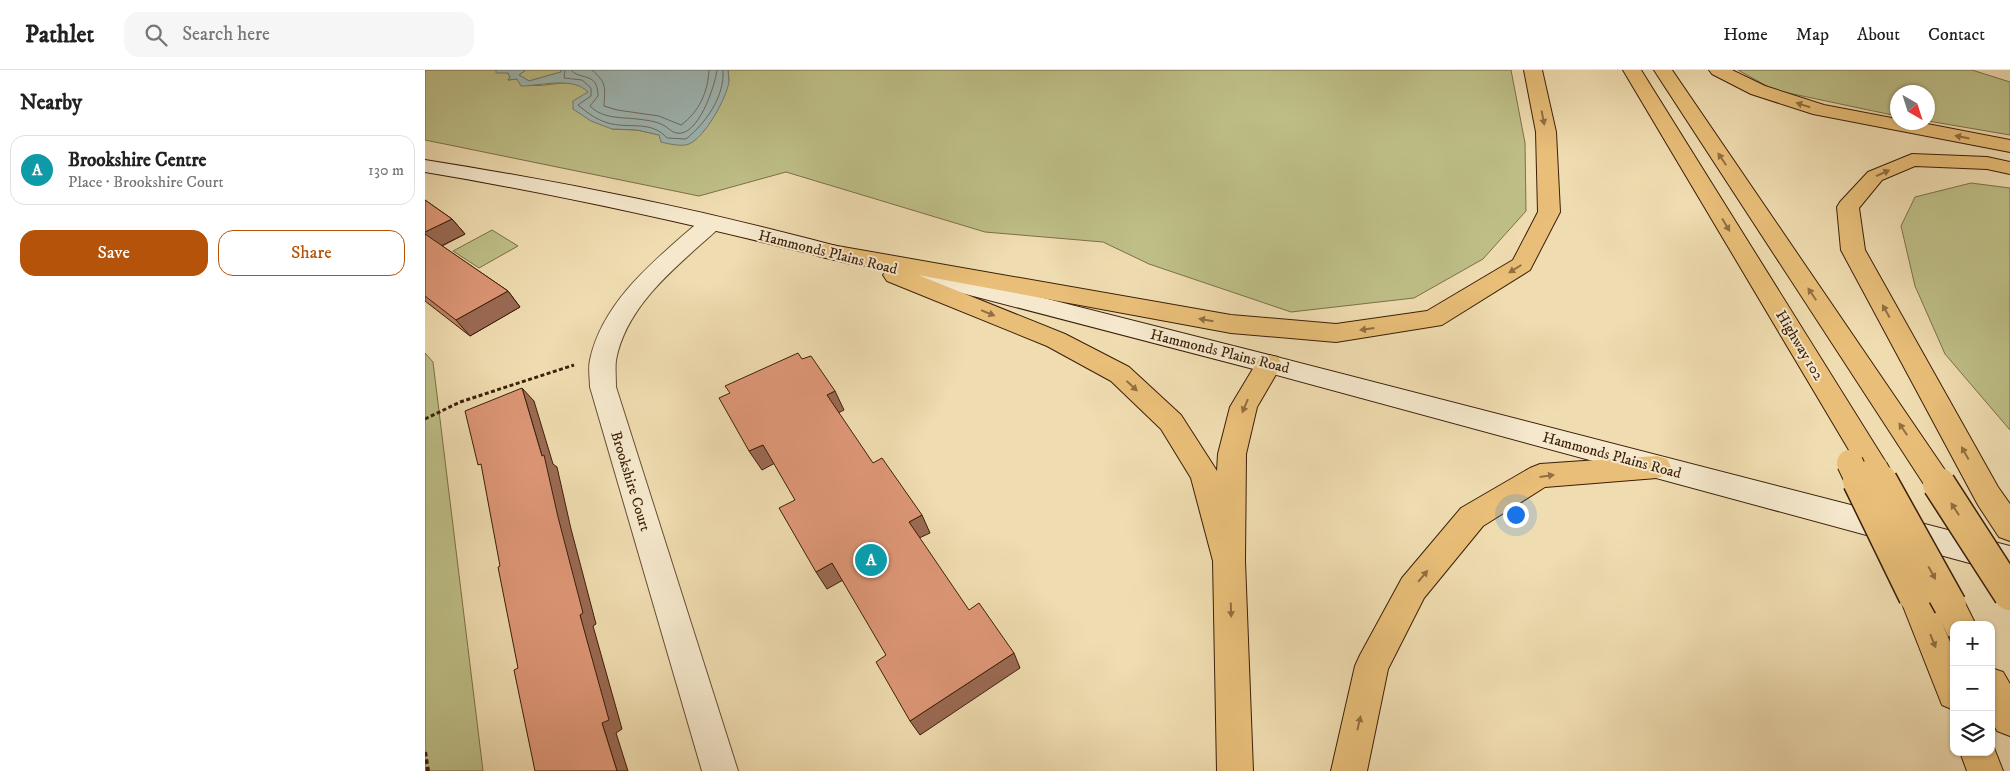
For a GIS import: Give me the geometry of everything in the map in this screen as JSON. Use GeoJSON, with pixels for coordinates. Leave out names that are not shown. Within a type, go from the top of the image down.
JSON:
{"type":"FeatureCollection","features":[{"type":"Feature","properties":{"kind":"highway"},"geometry":{"type":"LineString","coordinates":[[836,253],[1231,324],[1336,333],[1433,320],[1522,265],[1549,212],[1545,132],[1533,70]]}},
{"type":"Feature","properties":{"kind":"highway","name":"Highway 102"},"geometry":{"type":"LineString","coordinates":[[1632,70],[1786,323],[1863,466],[1955,615]]}},
{"type":"Feature","properties":{"kind":"highway"},"geometry":{"type":"LineString","coordinates":[[1663,70],[1939,484],[2010,594]]}},
{"type":"Feature","properties":{"kind":"highway"},"geometry":{"type":"LineString","coordinates":[[1718,70],[1758,90],[1820,110],[2010,146]]}},
{"type":"Feature","properties":{"kind":"highway"},"geometry":{"type":"LineString","coordinates":[[2010,168],[1987,163],[1912,160],[1875,176],[1848,207],[1853,250],[1988,496],[2010,528]]}},
{"type":"Feature","properties":{"kind":"highway"},"geometry":{"type":"LineString","coordinates":[[836,253],[1056,340],[1120,374],[1171,422],[1205,476],[1229,561]]}},
{"type":"Feature","properties":{"kind":"highway"},"geometry":{"type":"LineString","coordinates":[[1235,771],[1229,561],[1233,454],[1244,406],[1269,364]]}},
{"type":"Feature","properties":{"kind":"highway"},"geometry":{"type":"LineString","coordinates":[[1863,466],[1950,683]]}},
{"type":"Feature","properties":{"kind":"highway"},"geometry":{"type":"LineString","coordinates":[[1349,771],[1372,666],[1413,588],[1472,517],[1540,476],[1657,467]]}},
{"type":"Feature","properties":{"kind":"highway"},"geometry":{"type":"LineString","coordinates":[[1995,691],[2010,719]]}},
{"type":"Feature","properties":{"kind":"highway"},"geometry":{"type":"LineString","coordinates":[[1979,756],[1985,771]]}},
{"type":"Feature","properties":{"kind":"main road","name":"Hammonds Plains Road"},"geometry":{"type":"LineString","coordinates":[[425,166],[506,179],[711,223],[836,253],[1269,364],[2010,560]]}},
{"type":"Feature","properties":{"kind":"main road","name":"Brookshire Court"},"geometry":{"type":"LineString","coordinates":[[711,223],[637,294],[616,324],[607,342],[603,387],[720,771]]}},
{"type":"Feature","properties":{"kind":"path"},"geometry":{"type":"LineString","coordinates":[[425,419],[459,402],[605,355]]}},
{"type":"Feature","properties":{"kind":"path"},"geometry":{"type":"LineString","coordinates":[[425,752],[428,771]]}},
{"type":"Feature","properties":{"kind":"green space"},"geometry":{"type":"Polygon","coordinates":[[[425,70],[498,70],[496,71],[508,73],[510,77],[508,80],[517,79],[532,85],[576,84],[583,87],[599,106],[612,129],[637,130],[660,135],[729,81],[728,70],[1511,70],[1525,143],[1526,211],[1483,259],[1414,298],[1291,312],[1149,264],[1103,242],[985,232],[786,172],[699,196],[425,140],[425,70]]]}},
{"type":"Feature","properties":{"kind":"green space"},"geometry":{"type":"Polygon","coordinates":[[[526,70],[561,70],[561,72],[529,81],[519,75],[526,70]]]}},
{"type":"Feature","properties":{"kind":"green space"},"geometry":{"type":"Polygon","coordinates":[[[1738,70],[1972,70],[2010,82],[2010,135],[1935,122],[1935,85],[1890,85],[1890,115],[1774,90],[1738,70]]]}},
{"type":"Feature","properties":{"kind":"green space"},"geometry":{"type":"Polygon","coordinates":[[[1971,183],[2010,188],[2010,430],[1945,354],[1915,286],[1901,226],[1915,197],[1971,183]]]}},
{"type":"Feature","properties":{"kind":"green space"},"geometry":{"type":"Polygon","coordinates":[[[492,230],[518,246],[479,268],[453,251],[492,230]]]}},
{"type":"Feature","properties":{"kind":"green space"},"geometry":{"type":"Polygon","coordinates":[[[425,353],[433,362],[483,771],[425,771],[425,353]]]}},
{"type":"Feature","properties":{"kind":"water"},"geometry":{"type":"Polygon","coordinates":[[[496,70],[526,70],[519,75],[529,81],[561,72],[561,70],[728,70],[729,82],[724,98],[702,134],[689,144],[679,145],[661,142],[659,135],[637,130],[612,129],[591,121],[573,109],[573,101],[588,92],[582,87],[565,83],[521,86],[517,79],[508,80],[510,77],[508,73],[496,73],[496,70]]]}},
{"type":"Feature","properties":{"kind":"building"},"geometry":{"type":"Polygon","coordinates":[[[425,200],[452,219],[425,232],[425,200]]]}},
{"type":"Feature","properties":{"kind":"building"},"geometry":{"type":"Polygon","coordinates":[[[425,234],[508,291],[456,320],[425,296],[425,234]]]}},
{"type":"Feature","properties":{"kind":"building"},"geometry":{"type":"Polygon","coordinates":[[[798,353],[802,359],[811,356],[835,391],[827,395],[873,463],[882,458],[922,515],[909,522],[969,610],[979,603],[1014,653],[910,721],[876,662],[886,655],[832,563],[816,572],[779,508],[795,500],[763,445],[749,451],[719,398],[730,393],[725,386],[798,353]]]}},
{"type":"Feature","properties":{"kind":"building"},"geometry":{"type":"Polygon","coordinates":[[[522,388],[542,456],[544,455],[583,613],[580,615],[609,720],[602,723],[617,771],[535,771],[514,670],[518,668],[498,567],[500,566],[481,464],[478,465],[465,411],[522,388]]]}},
{"type":"Feature","properties":{"kind":"place","name":"Brookshire Centre"},"geometry":{"type":"Point","coordinates":[871,560]}}]}
